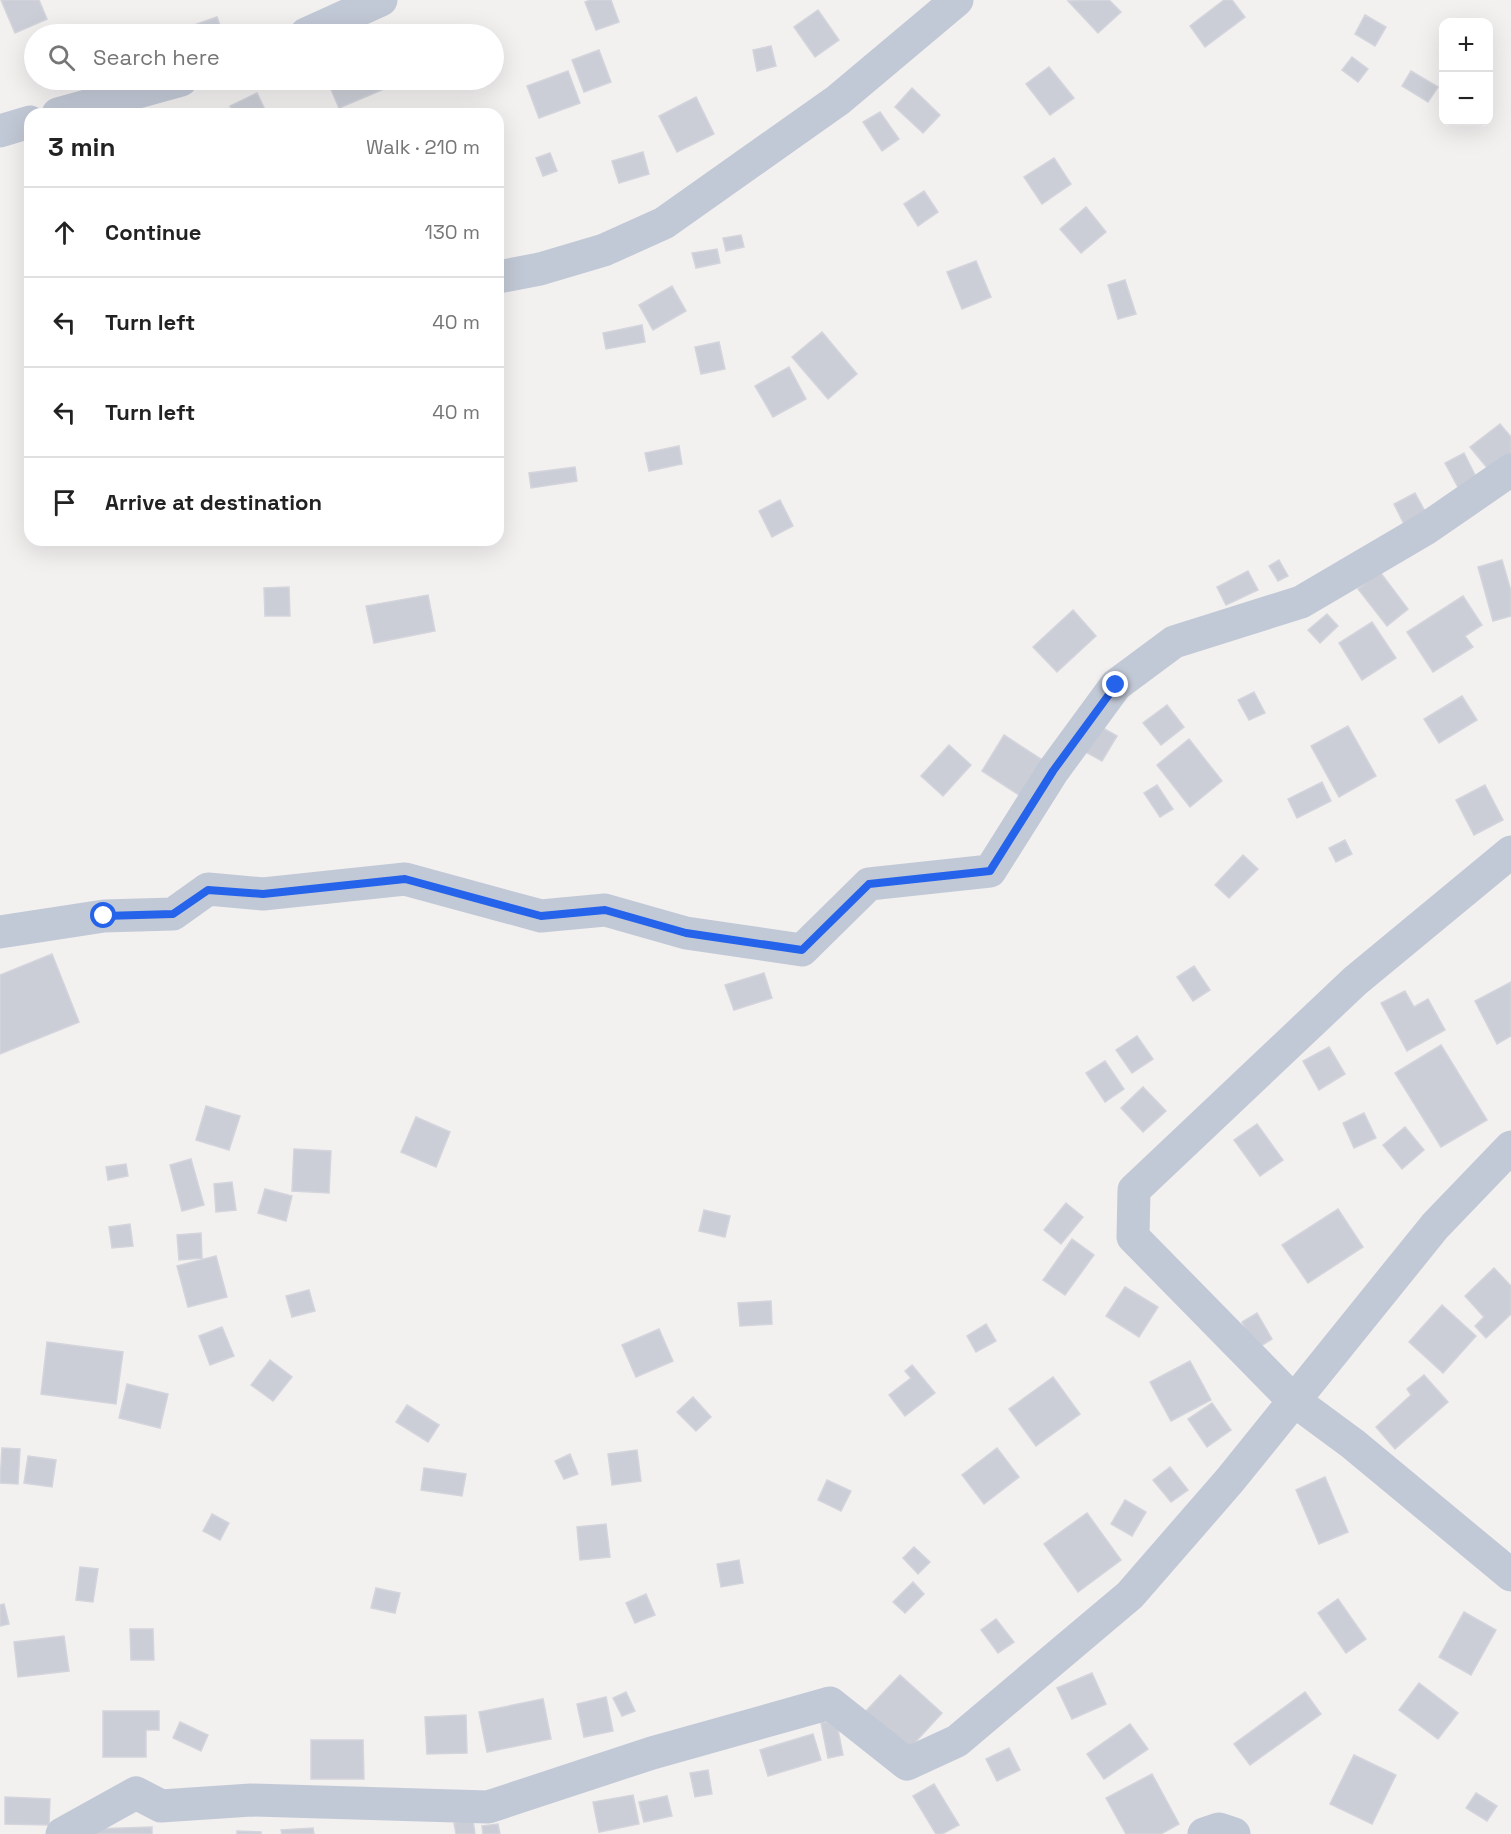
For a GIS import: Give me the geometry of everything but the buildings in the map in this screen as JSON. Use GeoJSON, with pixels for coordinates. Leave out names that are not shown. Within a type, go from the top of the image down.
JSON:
{"type":"FeatureCollection","features":[{"type":"Feature","properties":{"kind":"street"},"geometry":{"type":"LineString","coordinates":[[328,24],[381,0]]}},
{"type":"Feature","properties":{"kind":"street"},"geometry":{"type":"LineString","coordinates":[[504,277],[540,269],[604,250],[664,223],[838,100],[957,0]]}},
{"type":"Feature","properties":{"kind":"street"},"geometry":{"type":"LineString","coordinates":[[79,108],[145,90]]}},
{"type":"Feature","properties":{"kind":"street"},"geometry":{"type":"LineString","coordinates":[[0,131],[24,124]]}},
{"type":"Feature","properties":{"kind":"street"},"geometry":{"type":"LineString","coordinates":[[0,932],[104,916],[173,914],[208,890],[263,894],[405,879],[541,916],[605,910],[686,933],[802,950],[869,884],[990,871],[1053,771],[1116,685],[1174,642],[1301,602],[1427,528],[1511,470]]}},
{"type":"Feature","properties":{"kind":"street"},"geometry":{"type":"LineString","coordinates":[[1511,852],[1355,981],[1134,1190],[1133,1237],[1292,1399],[1353,1444],[1511,1575]]}},
{"type":"Feature","properties":{"kind":"street"},"geometry":{"type":"LineString","coordinates":[[62,1834],[136,1793],[161,1806],[252,1800],[488,1806],[652,1753],[830,1703],[907,1764],[957,1741],[1130,1595],[1230,1480],[1292,1399],[1435,1226],[1511,1147]]}},
{"type":"Feature","properties":{"kind":"street"},"geometry":{"type":"LineString","coordinates":[[1204,1834],[1219,1828],[1234,1834]]}},
{"type":"Feature","properties":{"kind":"route"},"geometry":{"type":"LineString","coordinates":[[104,916],[173,914],[208,890],[263,894],[405,879],[541,916],[605,910],[686,933],[802,950],[869,884],[990,871],[1053,771],[1116,685]]}}]}
